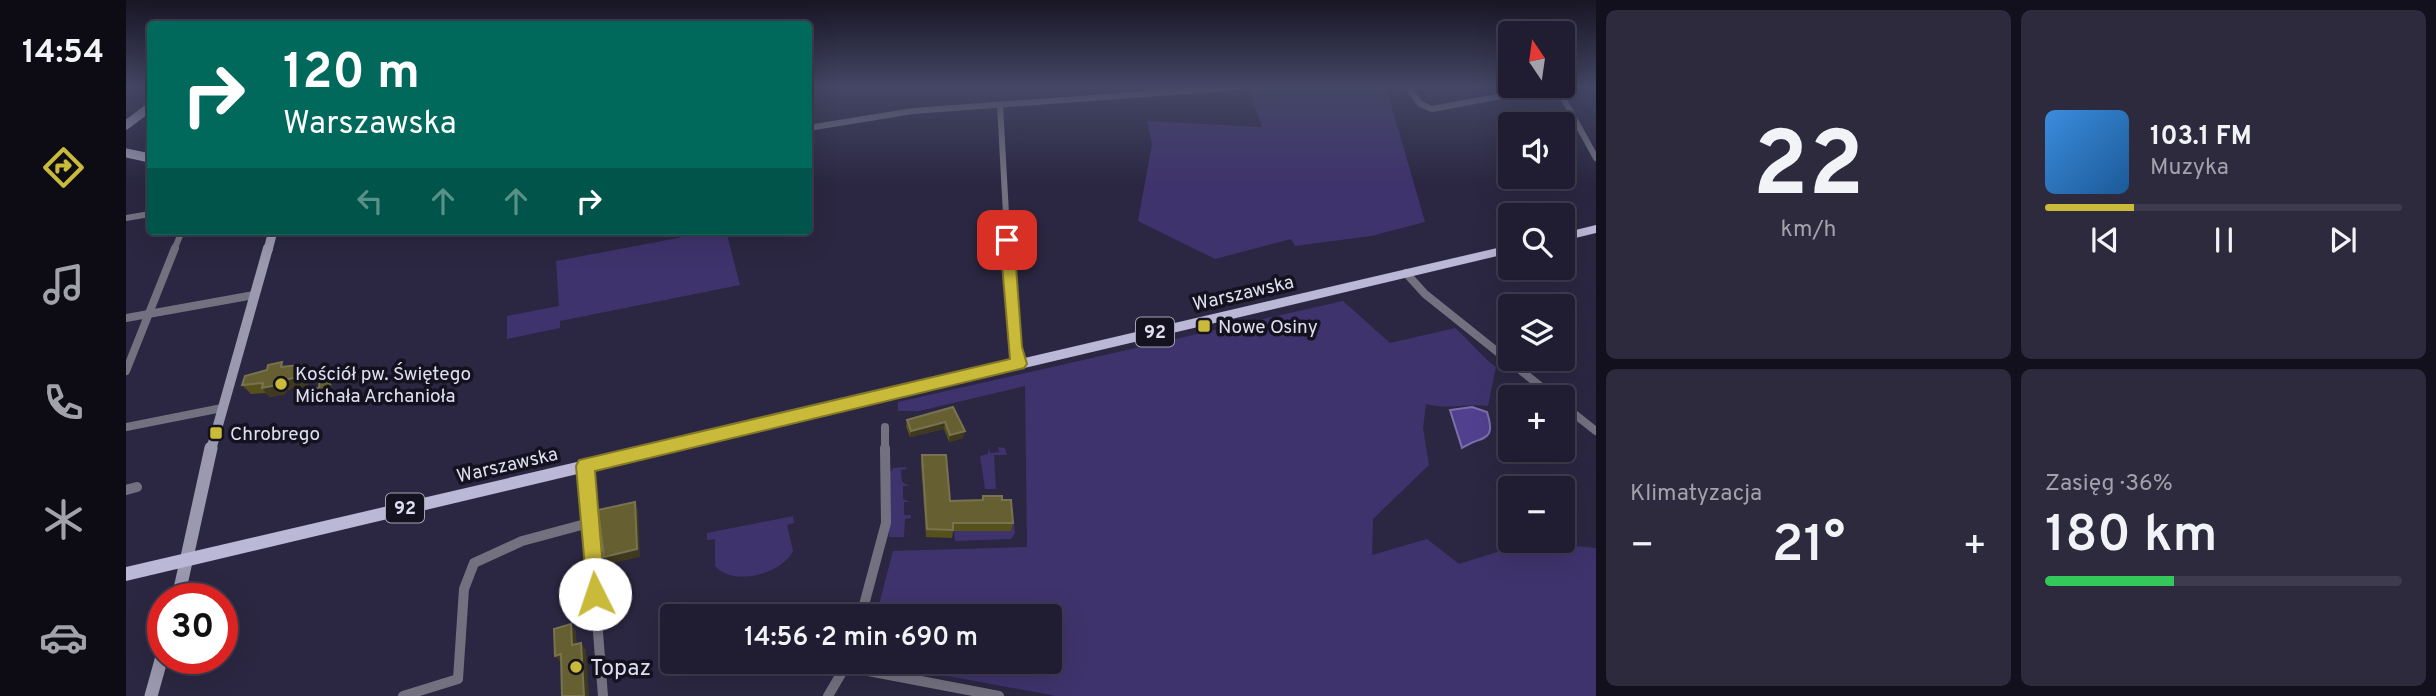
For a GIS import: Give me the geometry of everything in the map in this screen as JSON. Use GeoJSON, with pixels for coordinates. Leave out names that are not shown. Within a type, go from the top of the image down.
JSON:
{"type":"FeatureCollection","features":[{"type":"Feature","properties":{"kind":"main road"},"geometry":{"type":"LineString","coordinates":[[1575,234],[1596,229]]}},
{"type":"Feature","properties":{"kind":"main road","name":"Warszawska"},"geometry":{"type":"LineString","coordinates":[[126,574],[1498,252]]}},
{"type":"Feature","properties":{"kind":"street"},"geometry":{"type":"LineString","coordinates":[[812,127],[861,119]]}},
{"type":"Feature","properties":{"kind":"street"},"geometry":{"type":"LineString","coordinates":[[1001,119],[1014,336],[1019,364]]}},
{"type":"Feature","properties":{"kind":"street"},"geometry":{"type":"LineString","coordinates":[[1575,119],[1596,158]]}},
{"type":"Feature","properties":{"kind":"street"},"geometry":{"type":"LineString","coordinates":[[127,154],[147,157]]}},
{"type":"Feature","properties":{"kind":"street"},"geometry":{"type":"LineString","coordinates":[[126,218],[147,214]]}},
{"type":"Feature","properties":{"kind":"street"},"geometry":{"type":"LineString","coordinates":[[126,371],[180,235]]}},
{"type":"Feature","properties":{"kind":"street"},"geometry":{"type":"LineString","coordinates":[[182,583],[205,471],[272,235]]}},
{"type":"Feature","properties":{"kind":"street"},"geometry":{"type":"LineString","coordinates":[[1406,273],[1425,294],[1539,385]]}},
{"type":"Feature","properties":{"kind":"street"},"geometry":{"type":"LineString","coordinates":[[126,318],[254,295]]}},
{"type":"Feature","properties":{"kind":"street"},"geometry":{"type":"LineString","coordinates":[[126,427],[222,408]]}},
{"type":"Feature","properties":{"kind":"street"},"geometry":{"type":"LineString","coordinates":[[1575,414],[1596,431]]}},
{"type":"Feature","properties":{"kind":"street"},"geometry":{"type":"LineString","coordinates":[[864,604],[886,523],[885,427]]}},
{"type":"Feature","properties":{"kind":"street"},"geometry":{"type":"LineString","coordinates":[[585,466],[603,696]]}},
{"type":"Feature","properties":{"kind":"street"},"geometry":{"type":"LineString","coordinates":[[126,490],[137,487]]}},
{"type":"Feature","properties":{"kind":"street"},"geometry":{"type":"LineString","coordinates":[[403,696],[458,679],[464,589],[469,569],[474,563],[522,541],[589,523]]}},
{"type":"Feature","properties":{"kind":"street"},"geometry":{"type":"LineString","coordinates":[[151,696],[157,674]]}},
{"type":"Feature","properties":{"kind":"street"},"geometry":{"type":"LineString","coordinates":[[828,696],[841,674]]}},
{"type":"Feature","properties":{"kind":"street"},"geometry":{"type":"LineString","coordinates":[[884,674],[999,696]]}},
{"type":"Feature","properties":{"kind":"shaded area"},"geometry":{"type":"Polygon","coordinates":[[[1259,119],[1395,119],[1425,222],[1371,236],[1295,246],[1291,239],[1215,259],[1138,221],[1152,144],[1147,121],[1262,127],[1259,119]]]}},
{"type":"Feature","properties":{"kind":"shaded area"},"geometry":{"type":"Polygon","coordinates":[[[694,235],[727,235],[740,285],[560,321],[560,328],[507,339],[507,316],[559,306],[556,261],[694,235]]]}},
{"type":"Feature","properties":{"kind":"shaded area"},"geometry":{"type":"Polygon","coordinates":[[[1343,301],[1390,343],[1455,328],[1496,367],[1488,406],[1426,404],[1423,428],[1429,465],[1373,519],[1372,555],[1427,539],[1459,564],[1498,552],[1575,553],[1575,546],[1596,548],[1596,696],[1056,696],[937,674],[1062,674],[1062,604],[879,604],[893,551],[1027,547],[1025,386],[919,411],[898,411],[898,402],[1343,301]]]}},
{"type":"Feature","properties":{"kind":"shaded area"},"geometry":{"type":"Polygon","coordinates":[[[1472,407],[1487,412],[1489,434],[1462,448],[1450,410],[1472,407]]]}},
{"type":"Feature","properties":{"kind":"shaded area"},"geometry":{"type":"Polygon","coordinates":[[[998,447],[1005,448],[1007,455],[994,455],[996,489],[985,489],[980,456],[988,454],[988,449],[991,453],[999,452],[998,447]]]}},
{"type":"Feature","properties":{"kind":"shaded area"},"geometry":{"type":"Polygon","coordinates":[[[893,468],[907,469],[901,470],[902,482],[909,486],[903,486],[903,499],[910,502],[904,502],[904,515],[911,515],[911,518],[905,519],[904,537],[889,537],[889,474],[893,468]]]}},
{"type":"Feature","properties":{"kind":"shaded area"},"geometry":{"type":"Polygon","coordinates":[[[793,516],[794,523],[787,525],[793,551],[779,566],[745,577],[733,576],[715,566],[715,539],[707,540],[707,533],[793,516]]]}},
{"type":"Feature","properties":{"kind":"shaded area"},"geometry":{"type":"Polygon","coordinates":[[[1009,517],[1013,517],[1015,533],[1011,539],[955,541],[954,531],[1011,531],[1009,517]]]}},
{"type":"Feature","properties":{"kind":"building"},"geometry":{"type":"Polygon","coordinates":[[[282,362],[281,367],[302,365],[299,377],[278,381],[277,385],[262,388],[263,383],[242,385],[245,376],[267,370],[268,365],[282,362]]]}},
{"type":"Feature","properties":{"kind":"building"},"geometry":{"type":"Polygon","coordinates":[[[331,377],[328,394],[303,399],[305,391],[319,388],[320,379],[331,377]]]}},
{"type":"Feature","properties":{"kind":"building"},"geometry":{"type":"Polygon","coordinates":[[[953,407],[965,431],[950,435],[945,422],[911,431],[907,420],[953,407]]]}},
{"type":"Feature","properties":{"kind":"building"},"geometry":{"type":"Polygon","coordinates":[[[922,455],[946,455],[950,501],[983,500],[983,496],[1002,496],[1002,500],[1011,500],[1013,523],[953,523],[953,530],[927,529],[922,455]]]}},
{"type":"Feature","properties":{"kind":"building"},"geometry":{"type":"Polygon","coordinates":[[[635,502],[637,549],[604,557],[598,510],[635,502]]]}},
{"type":"Feature","properties":{"kind":"building","name":"Topaz"},"geometry":{"type":"Polygon","coordinates":[[[571,624],[572,645],[581,643],[584,696],[562,696],[561,654],[555,656],[554,629],[571,624]]]}},
{"type":"Feature","properties":{"kind":"place","name":"Nowe Osiny"},"geometry":{"type":"Point","coordinates":[1204,326]}},
{"type":"Feature","properties":{"kind":"place","name":"Kościół pw. Świętego Michała Archanioła"},"geometry":{"type":"Point","coordinates":[281,384]}},
{"type":"Feature","properties":{"kind":"place","name":"Chrobrego"},"geometry":{"type":"Point","coordinates":[216,433]}},
{"type":"Feature","properties":{"kind":"place","name":"Topaz"},"geometry":{"type":"Point","coordinates":[576,667]}},
{"type":"Feature","properties":{"kind":"route"},"geometry":{"type":"LineString","coordinates":[[595,594],[585,466],[1019,364],[1014,347],[1007,240]]}}]}
